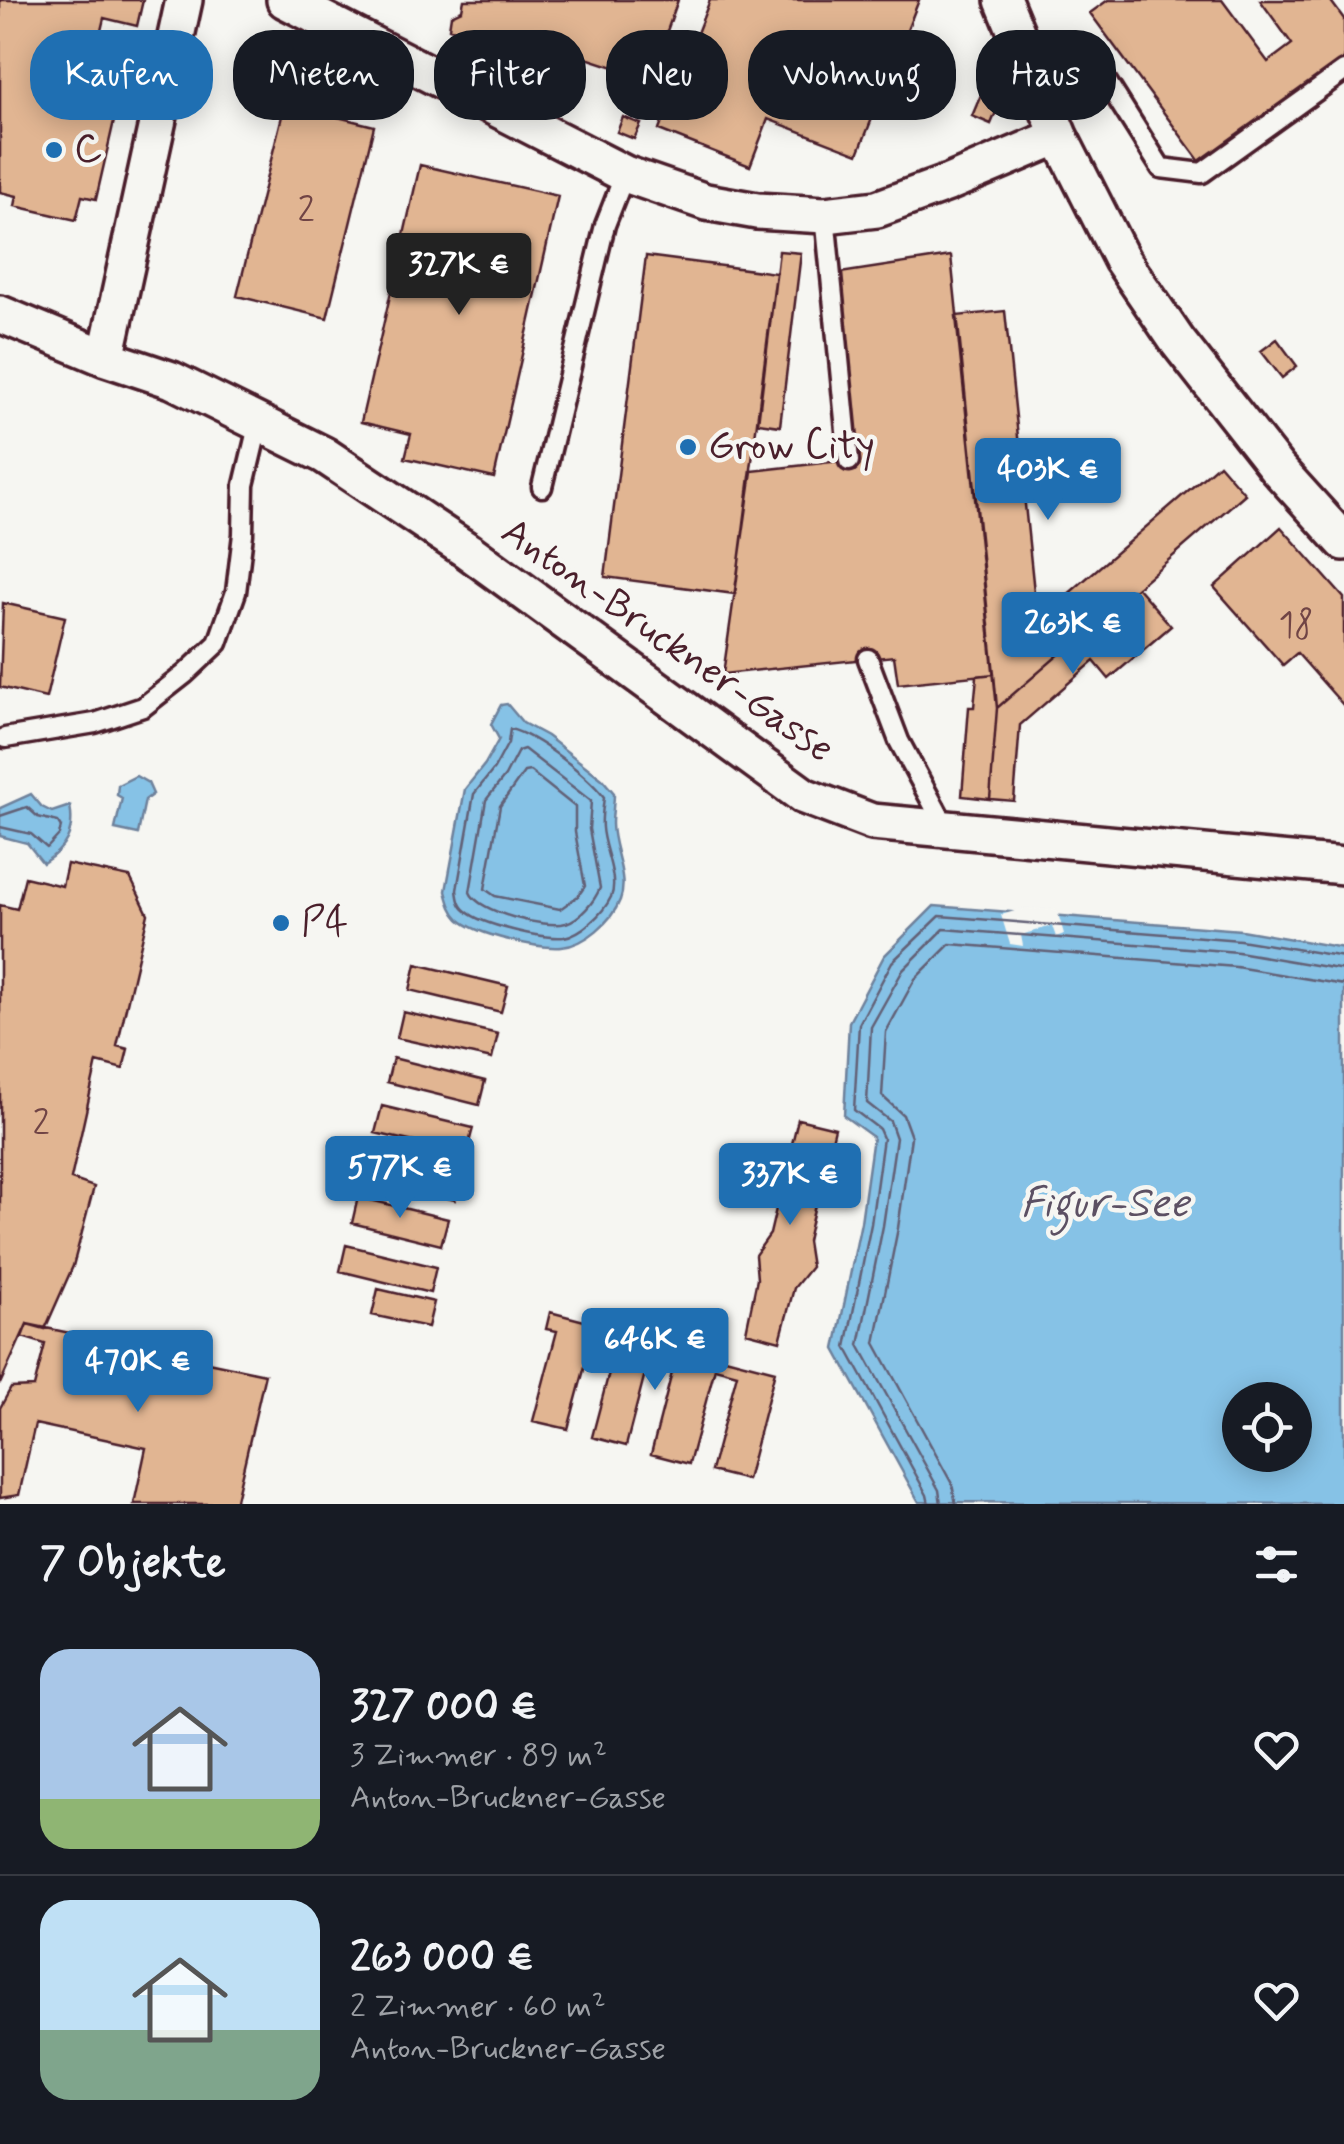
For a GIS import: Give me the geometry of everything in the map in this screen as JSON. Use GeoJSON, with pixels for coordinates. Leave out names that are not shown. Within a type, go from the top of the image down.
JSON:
{"type":"FeatureCollection","features":[{"type":"Feature","properties":{"kind":"street"},"geometry":{"type":"LineString","coordinates":[[106,358],[184,0]]}},
{"type":"Feature","properties":{"kind":"street"},"geometry":{"type":"LineString","coordinates":[[285,0],[625,174],[706,202],[757,212],[824,215],[877,209],[948,184],[1052,121]]}},
{"type":"Feature","properties":{"kind":"street"},"geometry":{"type":"LineString","coordinates":[[1003,0],[1052,121],[1122,260],[1178,342],[1277,468],[1344,542]]}},
{"type":"Feature","properties":{"kind":"street","name":"Anton-Bruckner-Gasse"},"geometry":{"type":"LineString","coordinates":[[0,314],[106,358],[172,380],[324,455],[377,488],[804,796],[872,822],[1344,866]]}},
{"type":"Feature","properties":{"kind":"lane"},"geometry":{"type":"LineString","coordinates":[[1052,121],[1105,78],[1161,168],[1202,173],[1344,70]]}},
{"type":"Feature","properties":{"kind":"lane"},"geometry":{"type":"LineString","coordinates":[[542,487],[605,225],[625,174]]}},
{"type":"Feature","properties":{"kind":"lane"},"geometry":{"type":"LineString","coordinates":[[824,215],[849,460]]}},
{"type":"Feature","properties":{"kind":"lane"},"geometry":{"type":"LineString","coordinates":[[5,738],[96,722],[142,706],[218,643],[236,592],[244,485],[259,422]]}},
{"type":"Feature","properties":{"kind":"lane"},"geometry":{"type":"LineString","coordinates":[[868,659],[899,741],[947,831]]}},
{"type":"Feature","properties":{"kind":"water"},"geometry":{"type":"Polygon","coordinates":[[[507,704],[523,723],[547,736],[614,793],[612,824],[623,882],[620,900],[597,931],[571,945],[539,946],[467,925],[456,916],[446,891],[465,789],[499,739],[491,724],[501,705],[507,704]]]}},
{"type":"Feature","properties":{"kind":"water"},"geometry":{"type":"Polygon","coordinates":[[[136,776],[148,783],[153,794],[145,800],[138,834],[115,829],[122,798],[117,795],[118,785],[136,776]]]}},
{"type":"Feature","properties":{"kind":"water"},"geometry":{"type":"Polygon","coordinates":[[[31,794],[52,812],[70,806],[67,839],[43,863],[27,843],[0,836],[0,808],[31,794]]]}},
{"type":"Feature","properties":{"kind":"water","name":"Figur-See"},"geometry":{"type":"Polygon","coordinates":[[[934,906],[1241,930],[1344,948],[1344,1504],[919,1502],[835,1349],[861,1222],[873,1137],[844,1116],[849,1022],[884,956],[934,906]]]}},
{"type":"Feature","properties":{"kind":"pier"},"geometry":{"type":"Polygon","coordinates":[[[1025,908],[1057,910],[1064,934],[1056,937],[1052,926],[1021,935],[1023,946],[1010,944],[1001,915],[1025,908]]]}},
{"type":"Feature","properties":{"kind":"building","name":"C"},"geometry":{"type":"Polygon","coordinates":[[[0,0],[143,0],[137,26],[104,18],[101,30],[30,30],[30,120],[114,120],[96,199],[82,196],[76,220],[15,206],[17,196],[0,192],[0,0]]]}},
{"type":"Feature","properties":{"kind":"building"},"geometry":{"type":"Polygon","coordinates":[[[464,0],[678,0],[667,30],[606,30],[606,65],[586,58],[586,30],[449,28],[451,15],[462,10],[464,0]]]}},
{"type":"Feature","properties":{"kind":"building"},"geometry":{"type":"Polygon","coordinates":[[[710,0],[919,0],[907,30],[748,30],[748,120],[768,120],[750,166],[659,130],[663,120],[728,120],[728,30],[698,30],[710,0]]]}},
{"type":"Feature","properties":{"kind":"building"},"geometry":{"type":"Polygon","coordinates":[[[1108,0],[1222,0],[1268,62],[1292,44],[1260,0],[1330,0],[1344,19],[1344,60],[1201,163],[1116,48],[1116,30],[1103,30],[1090,13],[1108,0]]]}},
{"type":"Feature","properties":{"kind":"building"},"geometry":{"type":"Polygon","coordinates":[[[281,120],[350,120],[374,126],[327,318],[237,296],[281,120]]]}},
{"type":"Feature","properties":{"kind":"building"},"geometry":{"type":"Polygon","coordinates":[[[622,120],[641,124],[634,139],[617,132],[622,120]]]}},
{"type":"Feature","properties":{"kind":"building"},"geometry":{"type":"Polygon","coordinates":[[[771,120],[871,120],[858,154],[771,120]]]}},
{"type":"Feature","properties":{"kind":"building"},"geometry":{"type":"Polygon","coordinates":[[[420,165],[558,196],[494,478],[405,458],[411,434],[361,422],[420,165]]]}},
{"type":"Feature","properties":{"kind":"building"},"geometry":{"type":"Polygon","coordinates":[[[779,251],[801,253],[780,426],[758,423],[779,251]]]}},
{"type":"Feature","properties":{"kind":"building","name":"Grow City"},"geometry":{"type":"Polygon","coordinates":[[[646,256],[776,273],[735,594],[605,577],[646,256]]]}},
{"type":"Feature","properties":{"kind":"building"},"geometry":{"type":"Polygon","coordinates":[[[951,256],[994,674],[898,684],[894,656],[723,674],[752,471],[859,459],[840,273],[951,256]]]}},
{"type":"Feature","properties":{"kind":"building"},"geometry":{"type":"Polygon","coordinates":[[[1005,311],[1037,621],[1219,464],[1245,494],[997,708],[956,316],[1005,311]]]}},
{"type":"Feature","properties":{"kind":"building"},"geometry":{"type":"Polygon","coordinates":[[[1277,339],[1297,366],[1282,378],[1261,351],[1277,339]]]}},
{"type":"Feature","properties":{"kind":"building"},"geometry":{"type":"Polygon","coordinates":[[[1281,527],[1344,598],[1344,706],[1297,653],[1283,665],[1214,587],[1281,527]]]}},
{"type":"Feature","properties":{"kind":"building"},"geometry":{"type":"Polygon","coordinates":[[[1137,587],[1171,626],[1109,679],[1094,661],[1020,725],[1014,801],[990,799],[997,708],[1137,587]]]}},
{"type":"Feature","properties":{"kind":"building"},"geometry":{"type":"Polygon","coordinates":[[[3,603],[65,617],[46,698],[0,687],[3,603]]]}},
{"type":"Feature","properties":{"kind":"building"},"geometry":{"type":"Polygon","coordinates":[[[994,674],[997,708],[990,799],[962,796],[969,707],[974,707],[977,676],[994,674]]]}},
{"type":"Feature","properties":{"kind":"building"},"geometry":{"type":"Polygon","coordinates":[[[67,864],[130,877],[148,914],[117,1046],[128,1049],[123,1069],[97,1062],[71,1179],[94,1187],[73,1266],[45,1329],[27,1324],[0,1384],[0,905],[17,909],[25,877],[62,886],[67,864]]]}},
{"type":"Feature","properties":{"kind":"building"},"geometry":{"type":"Polygon","coordinates":[[[416,964],[508,986],[501,1012],[410,990],[416,964]]]}},
{"type":"Feature","properties":{"kind":"building"},"geometry":{"type":"Polygon","coordinates":[[[403,1012],[498,1034],[492,1059],[397,1038],[403,1012]]]}},
{"type":"Feature","properties":{"kind":"building"},"geometry":{"type":"Polygon","coordinates":[[[393,1058],[485,1081],[479,1105],[387,1082],[393,1058]]]}},
{"type":"Feature","properties":{"kind":"building"},"geometry":{"type":"Polygon","coordinates":[[[382,1106],[473,1128],[466,1154],[375,1133],[382,1106]]]}},
{"type":"Feature","properties":{"kind":"building"},"geometry":{"type":"Polygon","coordinates":[[[798,1119],[835,1128],[828,1158],[832,1181],[816,1200],[807,1241],[811,1267],[794,1288],[780,1341],[746,1332],[757,1279],[755,1255],[770,1234],[779,1196],[775,1169],[790,1152],[798,1119]]]}},
{"type":"Feature","properties":{"kind":"building"},"geometry":{"type":"Polygon","coordinates":[[[370,1152],[461,1174],[455,1200],[364,1178],[370,1152]]]}},
{"type":"Feature","properties":{"kind":"building"},"geometry":{"type":"Polygon","coordinates":[[[358,1197],[448,1219],[441,1245],[352,1223],[358,1197]]]}},
{"type":"Feature","properties":{"kind":"building"},"geometry":{"type":"Polygon","coordinates":[[[346,1245],[436,1267],[430,1293],[340,1271],[346,1245]]]}},
{"type":"Feature","properties":{"kind":"building"},"geometry":{"type":"Polygon","coordinates":[[[378,1289],[434,1302],[428,1327],[372,1315],[378,1289]]]}},
{"type":"Feature","properties":{"kind":"building"},"geometry":{"type":"Polygon","coordinates":[[[550,1312],[775,1371],[747,1480],[711,1471],[737,1374],[715,1368],[689,1464],[651,1454],[675,1361],[650,1354],[626,1446],[592,1437],[616,1346],[592,1340],[568,1429],[533,1421],[557,1331],[546,1329],[550,1312]]]}},
{"type":"Feature","properties":{"kind":"building"},"geometry":{"type":"Polygon","coordinates":[[[27,1324],[265,1374],[235,1504],[134,1504],[146,1448],[35,1424],[19,1495],[0,1498],[0,1408],[11,1388],[34,1387],[45,1344],[22,1337],[27,1324]]]}},
{"type":"Feature","properties":{"kind":"place","name":"C"},"geometry":{"type":"Point","coordinates":[54,150]}},
{"type":"Feature","properties":{"kind":"place","name":"Grow City"},"geometry":{"type":"Point","coordinates":[688,447]}},
{"type":"Feature","properties":{"kind":"place","name":"P4"},"geometry":{"type":"Point","coordinates":[281,923]}}]}
